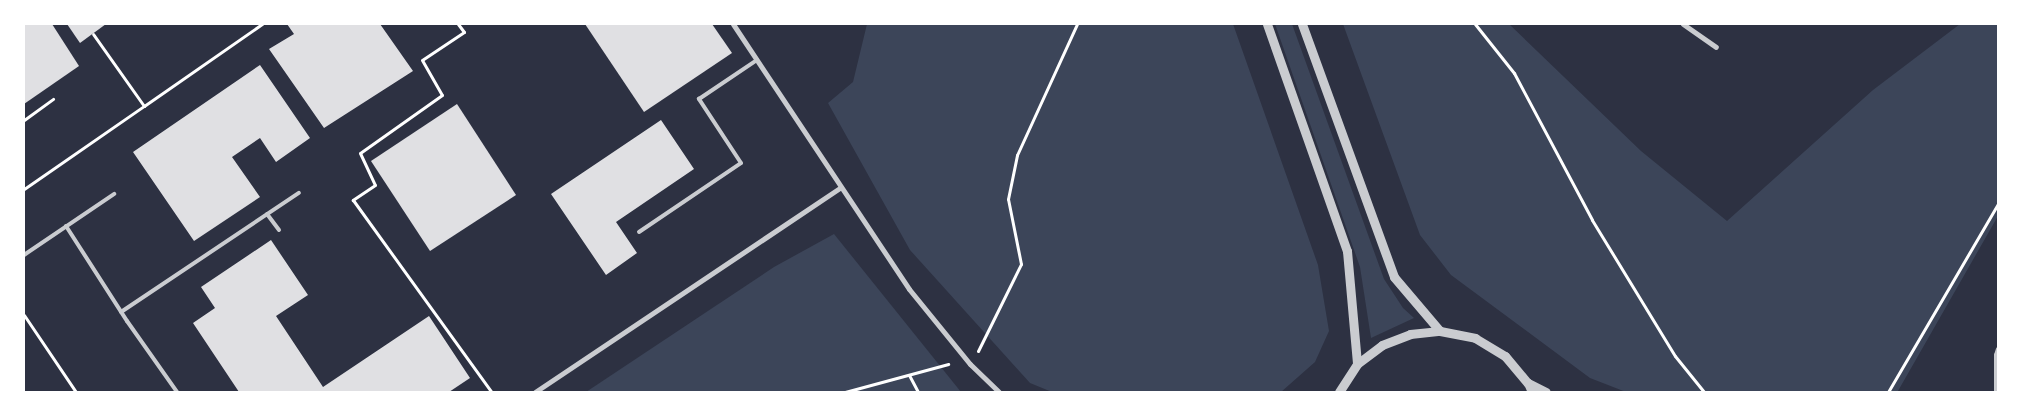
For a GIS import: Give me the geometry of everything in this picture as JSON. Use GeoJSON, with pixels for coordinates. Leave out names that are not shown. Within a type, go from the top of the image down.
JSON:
{"type":"FeatureCollection","features":[{"type":"Feature","properties":{"kind":"street"},"geometry":{"type":"LineString","coordinates":[[734,24],[909,289],[970,364],[999,392]]}},
{"type":"Feature","properties":{"kind":"street"},"geometry":{"type":"LineString","coordinates":[[1267,24],[1347,251],[1358,364]]}},
{"type":"Feature","properties":{"kind":"street"},"geometry":{"type":"LineString","coordinates":[[1302,24],[1394,277],[1440,331]]}},
{"type":"Feature","properties":{"kind":"street"},"geometry":{"type":"LineString","coordinates":[[1683,24],[1716,47]]}},
{"type":"Feature","properties":{"kind":"street"},"geometry":{"type":"LineString","coordinates":[[535,392],[841,187]]}},
{"type":"Feature","properties":{"kind":"street"},"geometry":{"type":"LineString","coordinates":[[1339,392],[1358,364],[1389,342],[1410,334],[1440,331],[1474,338],[1505,356],[1528,382],[1546,392]]}},
{"type":"Feature","properties":{"kind":"street"},"geometry":{"type":"LineString","coordinates":[[1528,382],[1532,392]]}},
{"type":"Feature","properties":{"kind":"lane"},"geometry":{"type":"LineString","coordinates":[[639,232],[741,163],[699,99],[757,60]]}},
{"type":"Feature","properties":{"kind":"lane"},"geometry":{"type":"LineString","coordinates":[[122,312],[299,193]]}},
{"type":"Feature","properties":{"kind":"lane"},"geometry":{"type":"LineString","coordinates":[[24,255],[114,194]]}},
{"type":"Feature","properties":{"kind":"lane"},"geometry":{"type":"LineString","coordinates":[[267,214],[279,230]]}},
{"type":"Feature","properties":{"kind":"lane"},"geometry":{"type":"LineString","coordinates":[[66,226],[177,392]]}},
{"type":"Feature","properties":{"kind":"lane"},"geometry":{"type":"LineString","coordinates":[[1996,392],[1996,355],[1998,349]]}},
{"type":"Feature","properties":{"kind":"path"},"geometry":{"type":"LineString","coordinates":[[24,189],[262,24]]}},
{"type":"Feature","properties":{"kind":"path"},"geometry":{"type":"LineString","coordinates":[[458,24],[464,32],[422,60],[442,95],[360,152],[376,185],[353,200],[491,391]]}},
{"type":"Feature","properties":{"kind":"path"},"geometry":{"type":"LineString","coordinates":[[970,364],[986,338],[1021,264],[1008,199],[1018,155],[1077,24]]}},
{"type":"Feature","properties":{"kind":"path"},"geometry":{"type":"LineString","coordinates":[[1475,24],[1514,73],[1592,220],[1675,356],[1704,392]]}},
{"type":"Feature","properties":{"kind":"path"},"geometry":{"type":"LineString","coordinates":[[93,34],[144,106]]}},
{"type":"Feature","properties":{"kind":"path"},"geometry":{"type":"LineString","coordinates":[[24,120],[53,99]]}},
{"type":"Feature","properties":{"kind":"path"},"geometry":{"type":"LineString","coordinates":[[1888,392],[1998,204]]}},
{"type":"Feature","properties":{"kind":"path"},"geometry":{"type":"LineString","coordinates":[[24,315],[76,392]]}},
{"type":"Feature","properties":{"kind":"path"},"geometry":{"type":"LineString","coordinates":[[844,392],[948,364]]}},
{"type":"Feature","properties":{"kind":"path"},"geometry":{"type":"LineString","coordinates":[[909,375],[918,392]]}},
{"type":"Feature","properties":{"kind":"shaded area"},"geometry":{"type":"Polygon","coordinates":[[[867,24],[1233,24],[1318,265],[1329,331],[1315,362],[1281,392],[1052,392],[1030,383],[910,250],[828,103],[853,82],[867,24]]]}},
{"type":"Feature","properties":{"kind":"shaded area"},"geometry":{"type":"Polygon","coordinates":[[[1275,24],[1292,24],[1384,279],[1403,308],[1414,318],[1371,338],[1360,267],[1275,24]]]}},
{"type":"Feature","properties":{"kind":"shaded area"},"geometry":{"type":"Polygon","coordinates":[[[1343,24],[1509,24],[1641,151],[1727,221],[1873,90],[1960,24],[1998,24],[1998,216],[1899,392],[1626,392],[1590,378],[1451,275],[1420,235],[1343,24]]]}},
{"type":"Feature","properties":{"kind":"shaded area"},"geometry":{"type":"Polygon","coordinates":[[[834,234],[961,392],[586,392],[774,267],[834,234]]]}},
{"type":"Feature","properties":{"kind":"building"},"geometry":{"type":"Polygon","coordinates":[[[24,24],[52,24],[79,66],[24,104],[24,24]]]}},
{"type":"Feature","properties":{"kind":"building"},"geometry":{"type":"Polygon","coordinates":[[[67,24],[106,24],[80,43],[67,24]]]}},
{"type":"Feature","properties":{"kind":"building"},"geometry":{"type":"Polygon","coordinates":[[[287,24],[380,24],[413,71],[324,128],[269,49],[294,34],[287,24]]]}},
{"type":"Feature","properties":{"kind":"building"},"geometry":{"type":"Polygon","coordinates":[[[585,24],[712,24],[732,53],[644,112],[585,24]]]}},
{"type":"Feature","properties":{"kind":"building"},"geometry":{"type":"Polygon","coordinates":[[[260,65],[310,138],[276,162],[260,138],[232,157],[260,197],[194,241],[133,152],[260,65]]]}},
{"type":"Feature","properties":{"kind":"building"},"geometry":{"type":"Polygon","coordinates":[[[457,104],[516,195],[430,251],[371,161],[457,104]]]}},
{"type":"Feature","properties":{"kind":"building"},"geometry":{"type":"Polygon","coordinates":[[[661,120],[694,169],[616,222],[637,253],[606,275],[551,194],[661,120]]]}},
{"type":"Feature","properties":{"kind":"building"},"geometry":{"type":"Polygon","coordinates":[[[271,240],[308,295],[276,316],[323,387],[429,316],[470,378],[449,392],[239,392],[193,323],[215,308],[201,287],[271,240]]]}}]}
